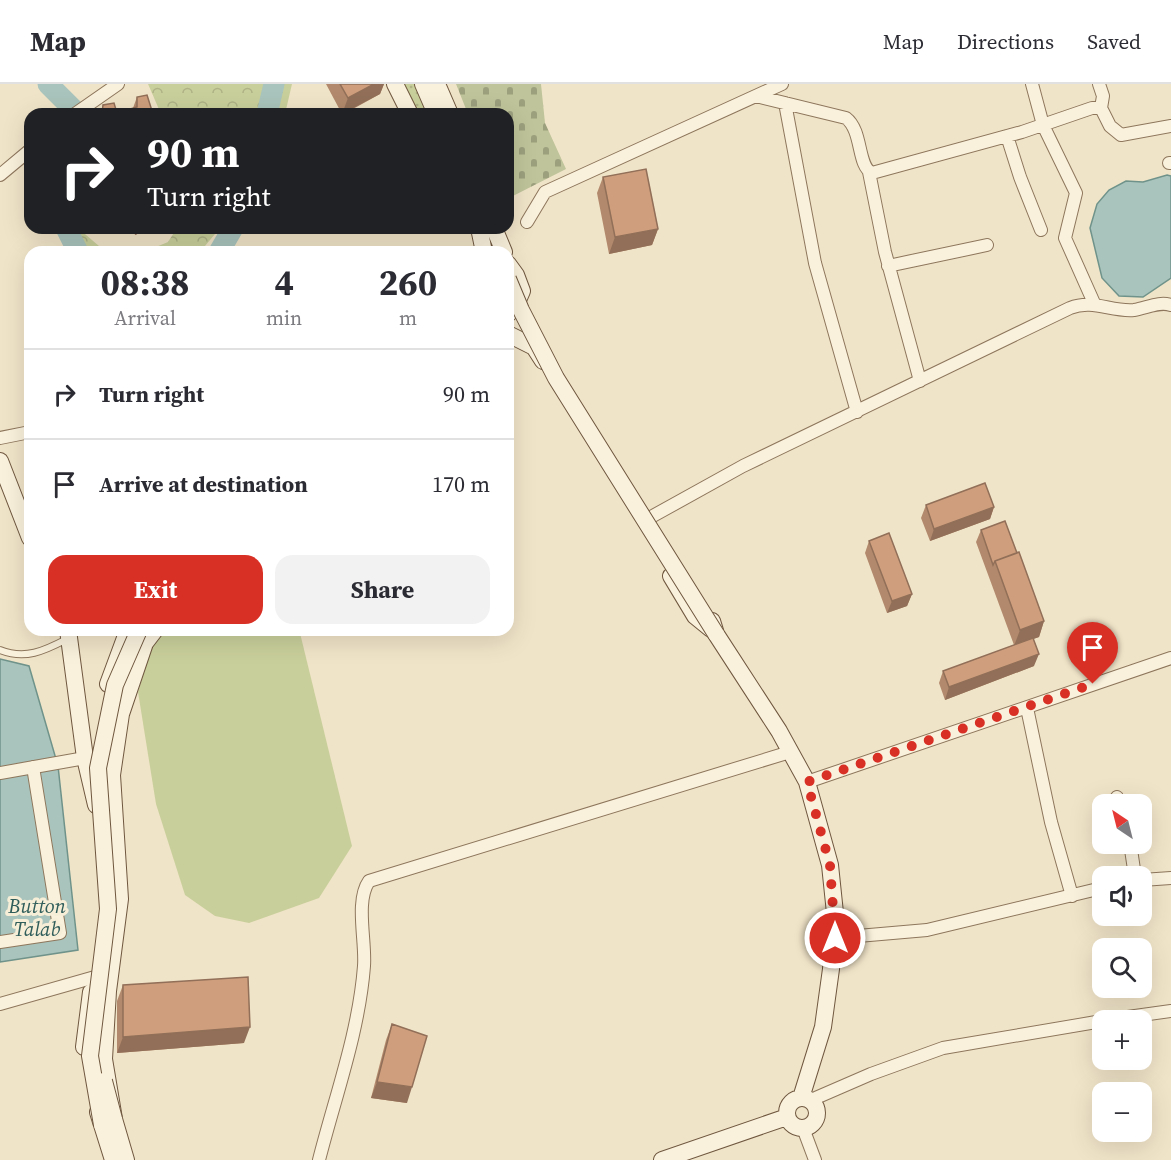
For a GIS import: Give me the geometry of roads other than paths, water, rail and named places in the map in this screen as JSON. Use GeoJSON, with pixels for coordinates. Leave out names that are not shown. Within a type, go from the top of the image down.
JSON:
{"type":"FeatureCollection","features":[{"type":"Feature","properties":{"kind":"main road"},"geometry":{"type":"LineString","coordinates":[[395,84],[407,108]]}},
{"type":"Feature","properties":{"kind":"main road"},"geometry":{"type":"LineString","coordinates":[[425,84],[435,108]]}},
{"type":"Feature","properties":{"kind":"main road"},"geometry":{"type":"LineString","coordinates":[[435,84],[443,108]]}},
{"type":"Feature","properties":{"kind":"main road"},"geometry":{"type":"LineString","coordinates":[[435,84],[447,108]]}},
{"type":"Feature","properties":{"kind":"main road"},"geometry":{"type":"LineString","coordinates":[[514,277],[522,291],[528,310],[565,380],[708,607],[716,634]]}},
{"type":"Feature","properties":{"kind":"main road"},"geometry":{"type":"LineString","coordinates":[[514,285],[521,310],[556,378],[807,782],[830,865],[835,938],[823,1027],[806,1099],[817,1114],[813,1123],[803,1128],[793,1125],[787,1117]]}},
{"type":"Feature","properties":{"kind":"main road"},"geometry":{"type":"LineString","coordinates":[[514,304],[522,291]]}},
{"type":"Feature","properties":{"kind":"main road"},"geometry":{"type":"LineString","coordinates":[[514,337],[537,351],[695,616],[716,634]]}},
{"type":"Feature","properties":{"kind":"main road"},"geometry":{"type":"LineString","coordinates":[[0,461],[24,523]]}},
{"type":"Feature","properties":{"kind":"main road"},"geometry":{"type":"LineString","coordinates":[[69,636],[85,758],[98,815]]}},
{"type":"Feature","properties":{"kind":"main road"},"geometry":{"type":"LineString","coordinates":[[102,978],[104,917],[93,768],[109,680],[128,636]]}},
{"type":"Feature","properties":{"kind":"main road"},"geometry":{"type":"LineString","coordinates":[[108,1122],[90,1056],[108,909],[98,768],[115,685],[136,636]]}},
{"type":"Feature","properties":{"kind":"main road"},"geometry":{"type":"LineString","coordinates":[[113,1160],[99,1042],[116,889],[108,770],[116,714],[127,678],[145,636]]}},
{"type":"Feature","properties":{"kind":"main road"},"geometry":{"type":"LineString","coordinates":[[126,1160],[108,1122],[83,1058],[86,1019],[102,978],[120,899],[112,775],[120,714],[145,644],[151,636]]}},
{"type":"Feature","properties":{"kind":"main road"},"geometry":{"type":"LineString","coordinates":[[787,1117],[791,1102],[806,1099]]}},
{"type":"Feature","properties":{"kind":"main road"},"geometry":{"type":"LineString","coordinates":[[662,1160],[787,1117]]}},
{"type":"Feature","properties":{"kind":"street"},"geometry":{"type":"LineString","coordinates":[[83,108],[118,84]]}},
{"type":"Feature","properties":{"kind":"street"},"geometry":{"type":"LineString","coordinates":[[527,222],[545,192],[761,90],[782,84]]}},
{"type":"Feature","properties":{"kind":"street"},"geometry":{"type":"LineString","coordinates":[[1032,84],[1043,125],[1076,194],[1065,238],[1094,303]]}},
{"type":"Feature","properties":{"kind":"street"},"geometry":{"type":"LineString","coordinates":[[1099,84],[1103,96],[1101,108],[1110,126],[1121,135],[1171,126]]}},
{"type":"Feature","properties":{"kind":"street"},"geometry":{"type":"LineString","coordinates":[[761,90],[785,103],[839,115],[851,122],[869,172],[888,266],[920,381]]}},
{"type":"Feature","properties":{"kind":"street"},"geometry":{"type":"LineString","coordinates":[[785,103],[815,263],[857,412]]}},
{"type":"Feature","properties":{"kind":"street"},"geometry":{"type":"LineString","coordinates":[[869,172],[885,170],[1007,136],[1088,109],[1101,108]]}},
{"type":"Feature","properties":{"kind":"street"},"geometry":{"type":"LineString","coordinates":[[1007,136],[1041,230]]}},
{"type":"Feature","properties":{"kind":"street"},"geometry":{"type":"LineString","coordinates":[[0,175],[24,155]]}},
{"type":"Feature","properties":{"kind":"street"},"geometry":{"type":"LineString","coordinates":[[888,266],[987,245]]}},
{"type":"Feature","properties":{"kind":"street"},"geometry":{"type":"LineString","coordinates":[[651,517],[743,466],[1070,308],[1094,303],[1128,310],[1167,304],[1171,290]]}},
{"type":"Feature","properties":{"kind":"street"},"geometry":{"type":"LineString","coordinates":[[0,438],[24,433]]}},
{"type":"Feature","properties":{"kind":"street"},"geometry":{"type":"LineString","coordinates":[[807,782],[1171,658]]}},
{"type":"Feature","properties":{"kind":"street"},"geometry":{"type":"LineString","coordinates":[[1027,708],[1051,822],[1072,896]]}},
{"type":"Feature","properties":{"kind":"street"},"geometry":{"type":"LineString","coordinates":[[319,1160],[359,1003],[365,941],[361,896],[369,881],[790,752]]}},
{"type":"Feature","properties":{"kind":"street"},"geometry":{"type":"LineString","coordinates":[[0,773],[85,758]]}},
{"type":"Feature","properties":{"kind":"street"},"geometry":{"type":"LineString","coordinates":[[0,942],[60,933],[33,767]]}},
{"type":"Feature","properties":{"kind":"street"},"geometry":{"type":"LineString","coordinates":[[1152,879],[1171,878]]}},
{"type":"Feature","properties":{"kind":"street"},"geometry":{"type":"LineString","coordinates":[[835,938],[927,930],[1092,891]]}},
{"type":"Feature","properties":{"kind":"street"},"geometry":{"type":"LineString","coordinates":[[0,1004],[102,978]]}},
{"type":"Feature","properties":{"kind":"street"},"geometry":{"type":"LineString","coordinates":[[1152,1014],[1171,1011]]}},
{"type":"Feature","properties":{"kind":"street"},"geometry":{"type":"LineString","coordinates":[[806,1099],[943,1048],[1092,1022]]}},
{"type":"Feature","properties":{"kind":"street"},"geometry":{"type":"LineString","coordinates":[[803,1128],[815,1160]]}},
{"type":"Feature","properties":{"kind":"lane"},"geometry":{"type":"LineString","coordinates":[[0,650],[14,655],[30,655],[61,636]]}},
{"type":"Feature","properties":{"kind":"water"},"geometry":{"type":"Polygon","coordinates":[[[1167,175],[1171,176],[1171,278],[1143,297],[1119,296],[1102,278],[1090,228],[1097,204],[1109,190],[1126,181],[1143,182],[1167,175]]]}},
{"type":"Feature","properties":{"kind":"water","name":"Button Talab"},"geometry":{"type":"Polygon","coordinates":[[[0,659],[29,666],[58,766],[78,950],[0,962],[0,659]]]}},
{"type":"Feature","properties":{"kind":"waterway"},"geometry":{"type":"LineString","coordinates":[[48,84],[72,108]]}},
{"type":"Feature","properties":{"kind":"waterway"},"geometry":{"type":"LineString","coordinates":[[268,108],[274,84]]}},
{"type":"Feature","properties":{"kind":"waterway"},"geometry":{"type":"LineString","coordinates":[[69,234],[75,246]]}},
{"type":"Feature","properties":{"kind":"waterway"},"geometry":{"type":"LineString","coordinates":[[222,246],[230,234]]}}]}
